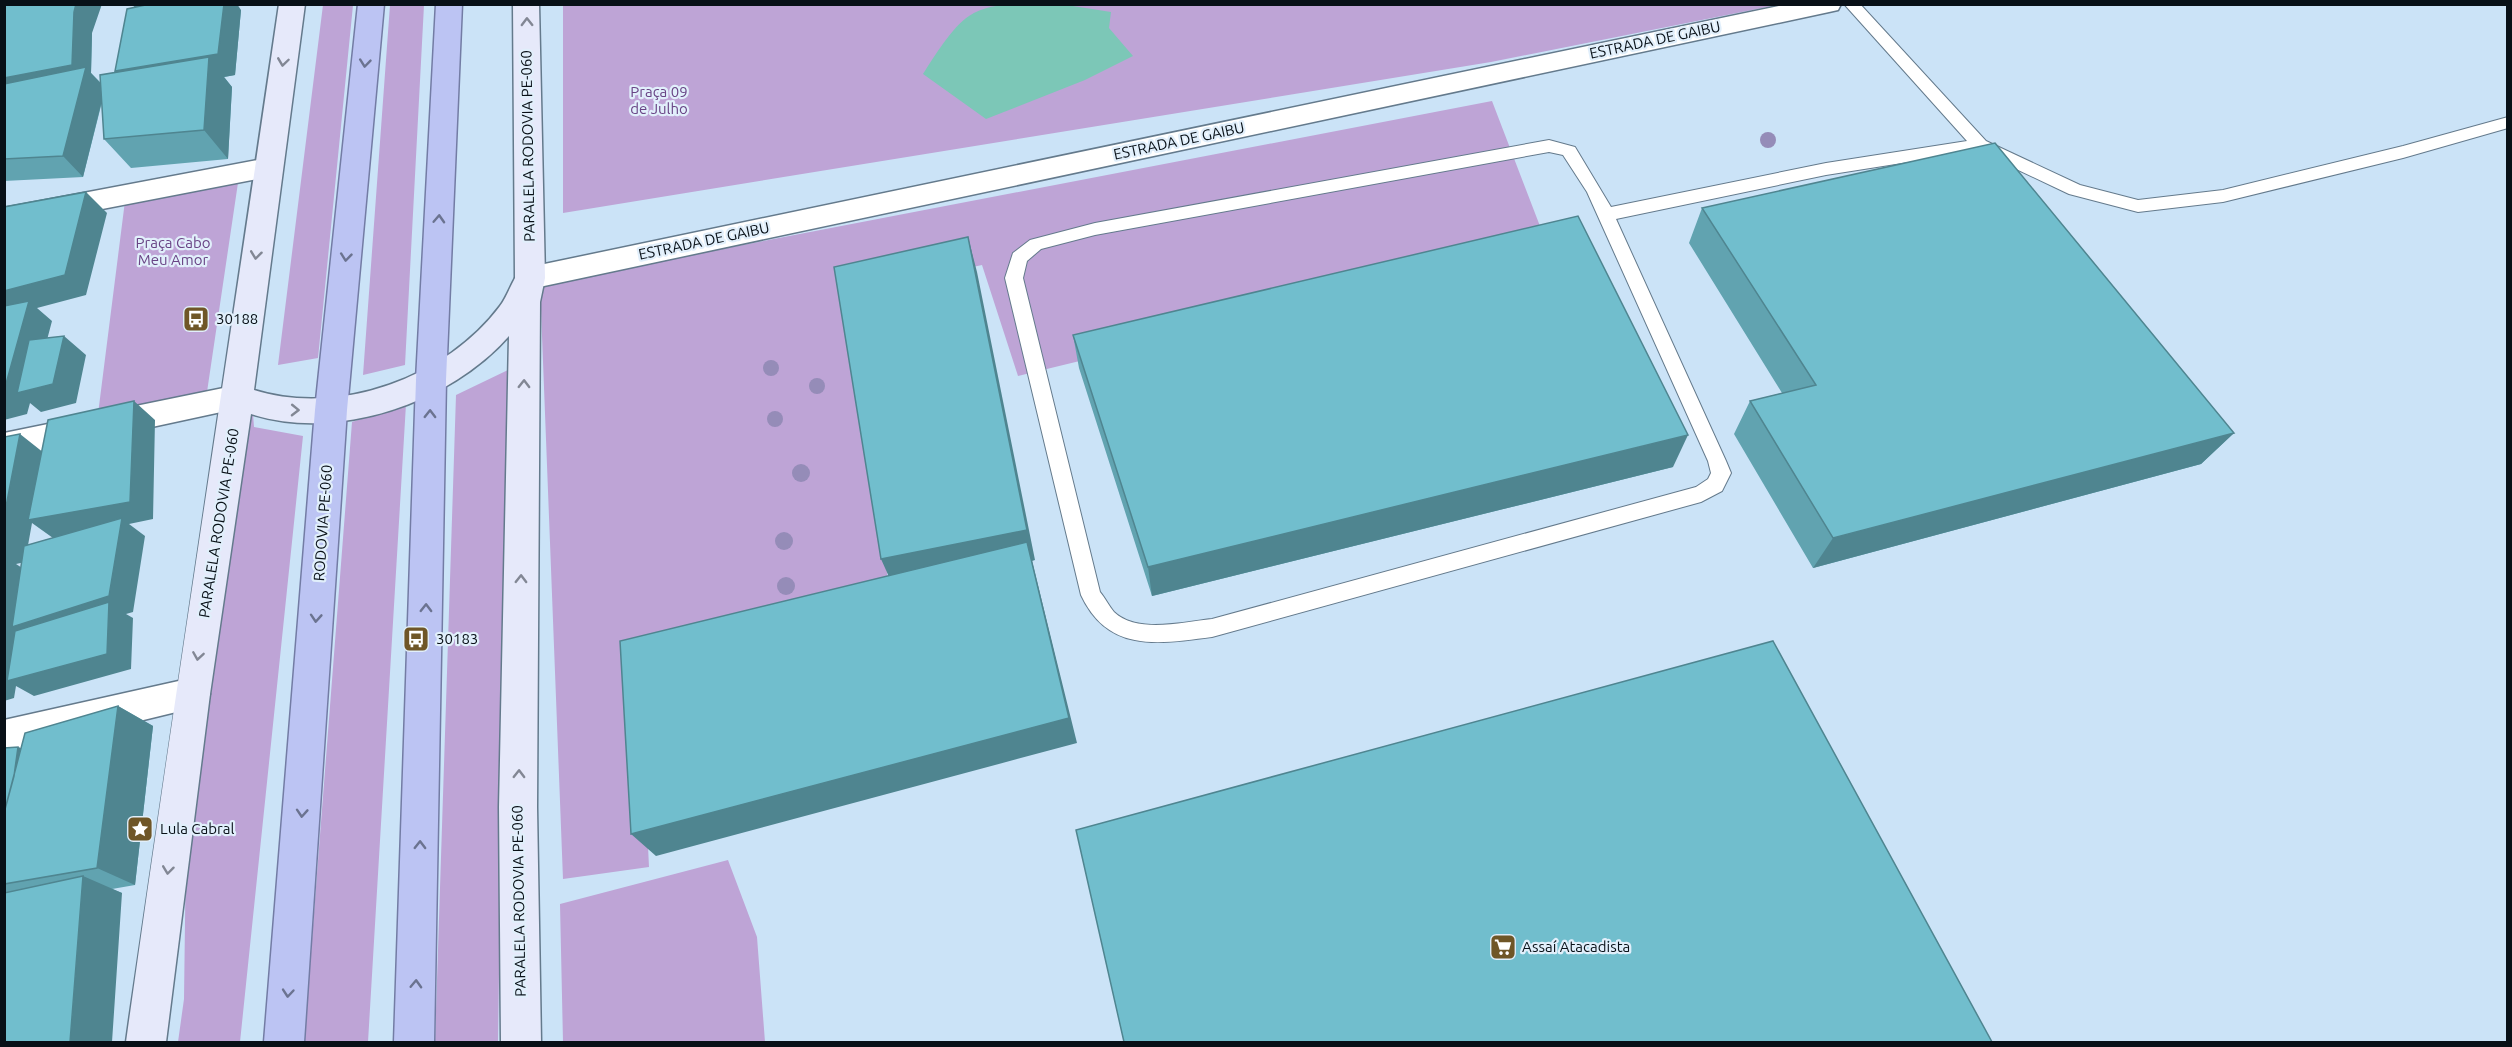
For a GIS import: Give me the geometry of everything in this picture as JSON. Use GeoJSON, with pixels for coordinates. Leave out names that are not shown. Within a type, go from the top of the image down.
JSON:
{"type":"FeatureCollection","features":[{"type":"Feature","properties":{"kind":"highway","name":"RODOVIA PE-060"},"geometry":{"type":"LineString","coordinates":[[284,1042],[331,410],[371,4]]}},
{"type":"Feature","properties":{"kind":"highway"},"geometry":{"type":"LineString","coordinates":[[414,1042],[431,380],[449,4]]}},
{"type":"Feature","properties":{"kind":"main road","name":"PARALELA RODOVIA PE-060"},"geometry":{"type":"LineString","coordinates":[[146,1042],[192,694],[238,397],[292,4]]}},
{"type":"Feature","properties":{"kind":"main road","name":"PARALELA RODOVIA PE-060"},"geometry":{"type":"LineString","coordinates":[[521,1042],[518,807],[525,302],[530,278],[526,4]]}},
{"type":"Feature","properties":{"kind":"main road"},"geometry":{"type":"LineString","coordinates":[[238,397],[281,410],[331,410],[365,405],[431,380],[477,350],[510,315],[530,278]]}},
{"type":"Feature","properties":{"kind":"street","name":"ESTRADA DE GAIBU"},"geometry":{"type":"LineString","coordinates":[[530,278],[1774,9],[1829,4]]}},
{"type":"Feature","properties":{"kind":"street"},"geometry":{"type":"LineString","coordinates":[[4,218],[268,168]]}},
{"type":"Feature","properties":{"kind":"street"},"geometry":{"type":"LineString","coordinates":[[4,446],[238,397]]}},
{"type":"Feature","properties":{"kind":"street"},"geometry":{"type":"LineString","coordinates":[[4,737],[192,694]]}},
{"type":"Feature","properties":{"kind":"lane"},"geometry":{"type":"LineString","coordinates":[[1851,4],[1980,145],[2075,190],[2138,206],[2223,196],[2403,152],[2508,122]]}},
{"type":"Feature","properties":{"kind":"lane"},"geometry":{"type":"LineString","coordinates":[[1604,215],[1826,168],[1980,145]]}},
{"type":"Feature","properties":{"kind":"lane"},"geometry":{"type":"LineString","coordinates":[[1549,146],[1569,151],[1586,176],[1604,215],[1717,461],[1721,473],[1715,485],[1701,494],[1212,628],[1166,633],[1138,632],[1108,620],[1091,595],[1014,278],[1019,258],[1036,244],[1095,229],[1549,146]]}},
{"type":"Feature","properties":{"kind":"green space"},"geometry":{"type":"Polygon","coordinates":[[[323,5],[353,5],[318,358],[278,365],[323,5]]]}},
{"type":"Feature","properties":{"kind":"green space"},"geometry":{"type":"Polygon","coordinates":[[[390,5],[424,5],[405,365],[363,375],[390,5]]]}},
{"type":"Feature","properties":{"kind":"green space","name":"Praça 09 de Julho"},"geometry":{"type":"Polygon","coordinates":[[[563,5],[1777,5],[1491,62],[563,213],[563,5]]]}},
{"type":"Feature","properties":{"kind":"green space"},"geometry":{"type":"Polygon","coordinates":[[[1492,101],[1548,247],[1018,376],[982,265],[840,296],[891,596],[639,656],[649,867],[563,879],[540,284],[1492,101]]]}},
{"type":"Feature","properties":{"kind":"green space","name":"Praça Cabo Meu Amor"},"geometry":{"type":"Polygon","coordinates":[[[239,176],[207,392],[98,414],[125,201],[239,176]]]}},
{"type":"Feature","properties":{"kind":"green space"},"geometry":{"type":"Polygon","coordinates":[[[508,370],[498,1042],[435,1042],[456,395],[508,370]]]}},
{"type":"Feature","properties":{"kind":"green space"},"geometry":{"type":"Polygon","coordinates":[[[252,401],[254,427],[303,436],[240,1042],[178,1042],[184,999],[186,845],[252,401]]]}},
{"type":"Feature","properties":{"kind":"green space"},"geometry":{"type":"Polygon","coordinates":[[[406,404],[368,1042],[304,1042],[352,422],[406,404]]]}},
{"type":"Feature","properties":{"kind":"green space"},"geometry":{"type":"Polygon","coordinates":[[[728,860],[757,937],[765,1042],[563,1042],[560,904],[728,860]]]}},
{"type":"Feature","properties":{"kind":"shaded area"},"geometry":{"type":"Polygon","coordinates":[[[1060,4],[1111,12],[1109,28],[1133,56],[1085,80],[986,119],[923,74],[956,27],[978,11],[1001,5],[1060,4]]]}},
{"type":"Feature","properties":{"kind":"building"},"geometry":{"type":"Polygon","coordinates":[[[4,4],[76,4],[72,65],[4,78],[4,4]]]}},
{"type":"Feature","properties":{"kind":"building"},"geometry":{"type":"Polygon","coordinates":[[[150,4],[224,4],[218,54],[115,71],[127,9],[150,4]]]}},
{"type":"Feature","properties":{"kind":"building"},"geometry":{"type":"Polygon","coordinates":[[[209,57],[204,130],[104,139],[100,75],[209,57]]]}},
{"type":"Feature","properties":{"kind":"building"},"geometry":{"type":"Polygon","coordinates":[[[86,67],[63,156],[4,159],[4,84],[86,67]]]}},
{"type":"Feature","properties":{"kind":"building"},"geometry":{"type":"Polygon","coordinates":[[[1995,143],[2234,433],[1833,538],[1750,401],[1816,385],[1702,208],[1995,143]]]}},
{"type":"Feature","properties":{"kind":"building"},"geometry":{"type":"Polygon","coordinates":[[[86,192],[65,275],[4,291],[4,207],[86,192]]]}},
{"type":"Feature","properties":{"kind":"building"},"geometry":{"type":"Polygon","coordinates":[[[1578,216],[1688,435],[1148,567],[1073,335],[1578,216]]]}},
{"type":"Feature","properties":{"kind":"building"},"geometry":{"type":"Polygon","coordinates":[[[968,237],[1027,530],[881,559],[834,267],[968,237]]]}},
{"type":"Feature","properties":{"kind":"building"},"geometry":{"type":"Polygon","coordinates":[[[29,301],[4,391],[4,306],[29,301]]]}},
{"type":"Feature","properties":{"kind":"building"},"geometry":{"type":"Polygon","coordinates":[[[64,336],[53,384],[17,393],[29,340],[64,336]]]}},
{"type":"Feature","properties":{"kind":"building"},"geometry":{"type":"Polygon","coordinates":[[[134,401],[130,502],[28,520],[48,420],[134,401]]]}},
{"type":"Feature","properties":{"kind":"building"},"geometry":{"type":"Polygon","coordinates":[[[20,434],[4,517],[4,437],[20,434]]]}},
{"type":"Feature","properties":{"kind":"building"},"geometry":{"type":"Polygon","coordinates":[[[122,518],[109,596],[12,627],[24,546],[122,518]]]}},
{"type":"Feature","properties":{"kind":"building"},"geometry":{"type":"Polygon","coordinates":[[[1027,542],[1069,718],[631,834],[620,641],[1027,542]]]}},
{"type":"Feature","properties":{"kind":"building"},"geometry":{"type":"Polygon","coordinates":[[[7,558],[4,576],[4,559],[7,558]]]}},
{"type":"Feature","properties":{"kind":"building"},"geometry":{"type":"Polygon","coordinates":[[[109,602],[107,654],[7,681],[15,631],[109,602]]]}},
{"type":"Feature","properties":{"kind":"building","name":"Assaí Atacadista"},"geometry":{"type":"Polygon","coordinates":[[[1773,641],[1992,1042],[1124,1042],[1076,830],[1773,641]]]}},
{"type":"Feature","properties":{"kind":"building"},"geometry":{"type":"Polygon","coordinates":[[[118,706],[97,868],[4,884],[4,813],[25,733],[118,706]]]}},
{"type":"Feature","properties":{"kind":"building"},"geometry":{"type":"Polygon","coordinates":[[[18,747],[14,776],[4,813],[4,748],[18,747]]]}},
{"type":"Feature","properties":{"kind":"building"},"geometry":{"type":"Polygon","coordinates":[[[83,876],[70,1042],[4,1042],[4,893],[83,876]]]}},
{"type":"Feature","properties":{"kind":"place","name":"30188"},"geometry":{"type":"Point","coordinates":[196,319]}},
{"type":"Feature","properties":{"kind":"place","name":"30183"},"geometry":{"type":"Point","coordinates":[416,639]}},
{"type":"Feature","properties":{"kind":"place","name":"Lula Cabral"},"geometry":{"type":"Point","coordinates":[140,829]}},
{"type":"Feature","properties":{"kind":"place","name":"Assaí Atacadista"},"geometry":{"type":"Point","coordinates":[1503,947]}}]}
